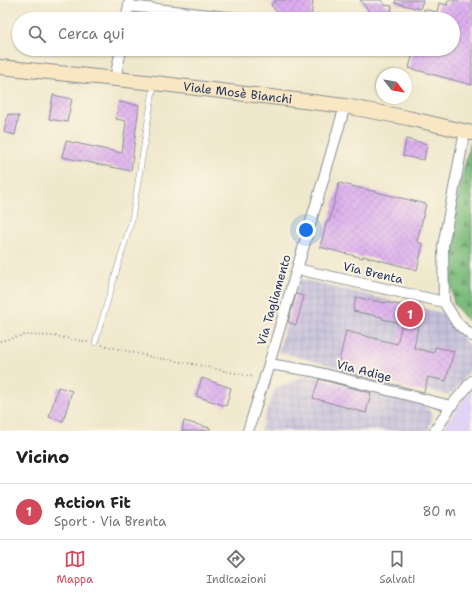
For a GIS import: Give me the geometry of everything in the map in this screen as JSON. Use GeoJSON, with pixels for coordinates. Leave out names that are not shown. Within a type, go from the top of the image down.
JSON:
{"type":"FeatureCollection","features":[{"type":"Feature","properties":{"kind":"main road","name":"Viale Mosè Bianchi"},"geometry":{"type":"LineString","coordinates":[[0,67],[154,83],[345,106],[408,118],[468,132]]}},
{"type":"Feature","properties":{"kind":"street"},"geometry":{"type":"LineString","coordinates":[[129,3],[194,12]]}},
{"type":"Feature","properties":{"kind":"street"},"geometry":{"type":"LineString","coordinates":[[115,79],[120,56]]}},
{"type":"Feature","properties":{"kind":"street","name":"Via Tagliamento"},"geometry":{"type":"LineString","coordinates":[[248,431],[265,379],[345,106]]}},
{"type":"Feature","properties":{"kind":"street"},"geometry":{"type":"LineString","coordinates":[[468,132],[443,246],[444,302],[458,323],[472,336]]}},
{"type":"Feature","properties":{"kind":"street","name":"Via Brenta"},"geometry":{"type":"LineString","coordinates":[[296,269],[444,302]]}},
{"type":"Feature","properties":{"kind":"street","name":"Via Adige"},"geometry":{"type":"LineString","coordinates":[[269,364],[312,371],[450,406]]}},
{"type":"Feature","properties":{"kind":"street"},"geometry":{"type":"LineString","coordinates":[[435,431],[450,406],[472,381]]}},
{"type":"Feature","properties":{"kind":"lane"},"geometry":{"type":"LineString","coordinates":[[95,343],[132,219],[154,83]]}},
{"type":"Feature","properties":{"kind":"path"},"geometry":{"type":"LineString","coordinates":[[0,341],[24,335],[55,336],[265,379]]}},
{"type":"Feature","properties":{"kind":"shaded area"},"geometry":{"type":"Polygon","coordinates":[[[300,279],[443,313],[447,321],[472,349],[472,367],[455,390],[448,395],[278,352],[300,279]]]}},
{"type":"Feature","properties":{"kind":"shaded area"},"geometry":{"type":"Polygon","coordinates":[[[307,375],[424,406],[433,415],[428,431],[260,431],[276,388],[307,375]]]}},
{"type":"Feature","properties":{"kind":"shaded area"},"geometry":{"type":"Polygon","coordinates":[[[472,388],[472,431],[443,431],[446,424],[472,388]]]}},
{"type":"Feature","properties":{"kind":"green space"},"geometry":{"type":"Polygon","coordinates":[[[470,142],[472,142],[472,326],[454,304],[448,270],[453,218],[470,142]]]}},
{"type":"Feature","properties":{"kind":"building"},"geometry":{"type":"Polygon","coordinates":[[[277,0],[313,0],[312,12],[276,12],[271,5],[277,0]]]}},
{"type":"Feature","properties":{"kind":"building"},"geometry":{"type":"Polygon","coordinates":[[[360,0],[381,0],[385,5],[392,6],[391,12],[370,12],[360,0]]]}},
{"type":"Feature","properties":{"kind":"building"},"geometry":{"type":"Polygon","coordinates":[[[396,0],[423,0],[420,9],[395,3],[396,0]]]}},
{"type":"Feature","properties":{"kind":"building"},"geometry":{"type":"Polygon","coordinates":[[[448,0],[472,0],[472,85],[409,68],[412,56],[460,56],[460,12],[437,12],[439,3],[447,5],[448,0]]]}},
{"type":"Feature","properties":{"kind":"building"},"geometry":{"type":"Polygon","coordinates":[[[424,9],[437,12],[423,12],[424,9]]]}},
{"type":"Feature","properties":{"kind":"building"},"geometry":{"type":"Polygon","coordinates":[[[53,95],[72,99],[67,122],[49,119],[53,95]]]}},
{"type":"Feature","properties":{"kind":"building"},"geometry":{"type":"Polygon","coordinates":[[[119,102],[139,105],[131,171],[62,157],[66,141],[122,153],[126,121],[116,119],[119,102]]]}},
{"type":"Feature","properties":{"kind":"building"},"geometry":{"type":"Polygon","coordinates":[[[8,114],[19,116],[15,135],[4,132],[8,114]]]}},
{"type":"Feature","properties":{"kind":"building"},"geometry":{"type":"Polygon","coordinates":[[[406,139],[427,144],[424,160],[403,156],[406,139]]]}},
{"type":"Feature","properties":{"kind":"building"},"geometry":{"type":"Polygon","coordinates":[[[339,183],[426,204],[417,242],[423,244],[417,270],[320,247],[327,221],[329,222],[339,183]]]}},
{"type":"Feature","properties":{"kind":"building"},"geometry":{"type":"Polygon","coordinates":[[[296,294],[304,296],[296,325],[288,322],[296,294]]]}},
{"type":"Feature","properties":{"kind":"building"},"geometry":{"type":"Polygon","coordinates":[[[356,297],[421,309],[414,348],[434,353],[435,347],[454,351],[446,381],[428,377],[424,392],[337,370],[346,331],[397,344],[402,323],[353,311],[356,297]]]}},
{"type":"Feature","properties":{"kind":"building"},"geometry":{"type":"Polygon","coordinates":[[[202,378],[231,388],[226,406],[196,396],[202,378]]]}},
{"type":"Feature","properties":{"kind":"building"},"geometry":{"type":"Polygon","coordinates":[[[319,379],[371,393],[366,413],[313,398],[319,379]]]}},
{"type":"Feature","properties":{"kind":"building"},"geometry":{"type":"Polygon","coordinates":[[[58,387],[72,391],[63,421],[49,417],[58,387]]]}},
{"type":"Feature","properties":{"kind":"building"},"geometry":{"type":"Polygon","coordinates":[[[184,421],[210,428],[210,431],[182,431],[184,421]]]}},
{"type":"Feature","properties":{"kind":"place","name":"Action Fit"},"geometry":{"type":"Point","coordinates":[410,314]}}]}
